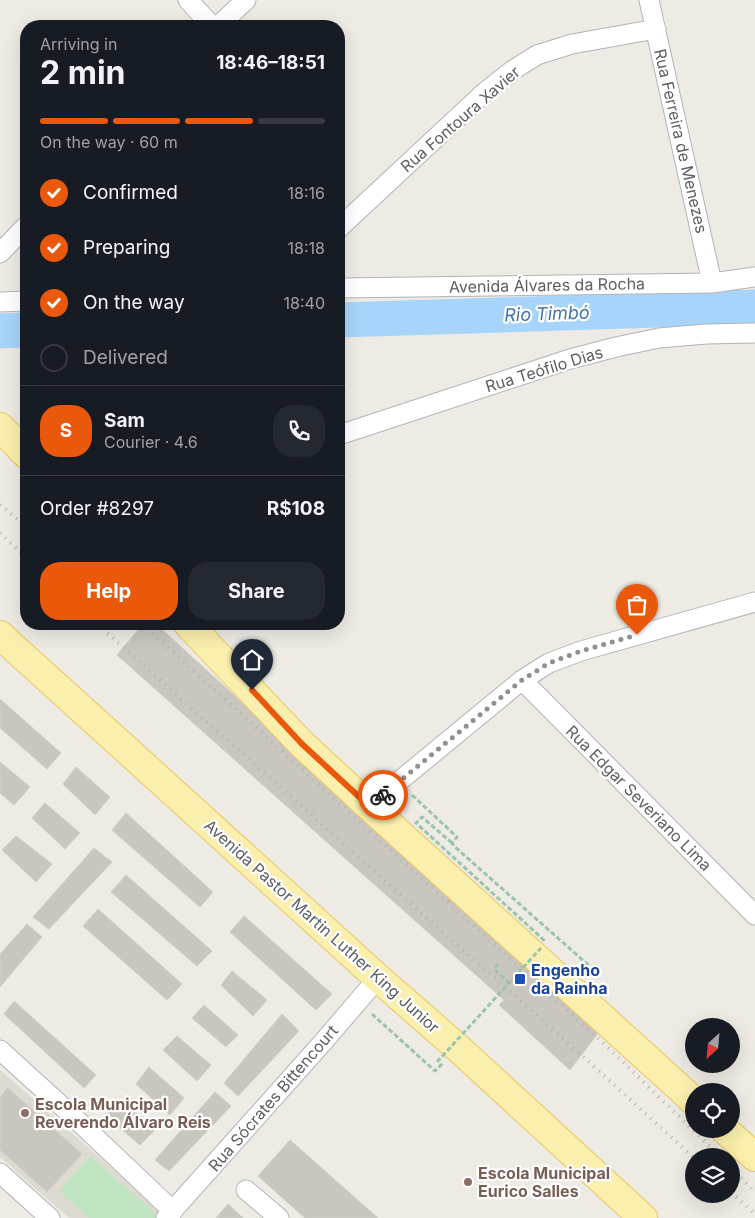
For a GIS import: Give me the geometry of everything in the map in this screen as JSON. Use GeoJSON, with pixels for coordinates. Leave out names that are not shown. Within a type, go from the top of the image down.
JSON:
{"type":"FeatureCollection","features":[{"type":"Feature","properties":{"kind":"main road"},"geometry":{"type":"LineString","coordinates":[[0,427],[20,448]]}},
{"type":"Feature","properties":{"kind":"main road"},"geometry":{"type":"LineString","coordinates":[[194,630],[302,744],[685,1093]]}},
{"type":"Feature","properties":{"kind":"main road","name":"Avenida Pastor Martin Luther King Junior"},"geometry":{"type":"LineString","coordinates":[[0,635],[378,978],[447,1055],[643,1218]]}},
{"type":"Feature","properties":{"kind":"main road"},"geometry":{"type":"LineString","coordinates":[[734,1138],[755,1157]]}},
{"type":"Feature","properties":{"kind":"street"},"geometry":{"type":"LineString","coordinates":[[188,0],[206,20]]}},
{"type":"Feature","properties":{"kind":"street"},"geometry":{"type":"LineString","coordinates":[[224,20],[246,0]]}},
{"type":"Feature","properties":{"kind":"street","name":"Rua Ferreira de Menezes"},"geometry":{"type":"LineString","coordinates":[[649,0],[712,283]]}},
{"type":"Feature","properties":{"kind":"street","name":"Rua Fontoura Xavier"},"geometry":{"type":"LineString","coordinates":[[345,222],[484,93],[513,70],[537,55],[572,44],[656,29]]}},
{"type":"Feature","properties":{"kind":"street"},"geometry":{"type":"LineString","coordinates":[[0,253],[20,232]]}},
{"type":"Feature","properties":{"kind":"street","name":"Avenida Álvares da Rocha"},"geometry":{"type":"LineString","coordinates":[[345,288],[712,283],[755,277]]}},
{"type":"Feature","properties":{"kind":"street"},"geometry":{"type":"LineString","coordinates":[[0,302],[20,301]]}},
{"type":"Feature","properties":{"kind":"street","name":"Rua Teófilo Dias"},"geometry":{"type":"LineString","coordinates":[[345,433],[570,359],[616,347],[659,338],[706,334],[755,333]]}},
{"type":"Feature","properties":{"kind":"street"},"geometry":{"type":"LineString","coordinates":[[369,806],[522,680],[549,663],[581,651],[755,602]]}},
{"type":"Feature","properties":{"kind":"street","name":"Rua Edgar Severiano Lima"},"geometry":{"type":"LineString","coordinates":[[522,680],[755,915]]}},
{"type":"Feature","properties":{"kind":"street","name":"Rua Sócrates Bittencourt"},"geometry":{"type":"LineString","coordinates":[[170,1214],[378,978]]}},
{"type":"Feature","properties":{"kind":"street"},"geometry":{"type":"LineString","coordinates":[[0,1050],[78,1120],[170,1214]]}},
{"type":"Feature","properties":{"kind":"street"},"geometry":{"type":"LineString","coordinates":[[0,1173],[50,1218]]}},
{"type":"Feature","properties":{"kind":"street"},"geometry":{"type":"LineString","coordinates":[[246,1190],[279,1218]]}},
{"type":"Feature","properties":{"kind":"path"},"geometry":{"type":"LineString","coordinates":[[398,782],[457,837],[452,843]]}},
{"type":"Feature","properties":{"kind":"path"},"geometry":{"type":"LineString","coordinates":[[546,942],[416,823],[422,817],[594,970],[588,977]]}},
{"type":"Feature","properties":{"kind":"path"},"geometry":{"type":"LineString","coordinates":[[369,1012],[435,1071],[541,948]]}},
{"type":"Feature","properties":{"kind":"path"},"geometry":{"type":"LineString","coordinates":[[498,964],[494,969],[509,983]]}},
{"type":"Feature","properties":{"kind":"shaded area","name":"Escola Municipal Reverendo Álvaro Reis"},"geometry":{"type":"Polygon","coordinates":[[[0,1070],[164,1214],[160,1218],[69,1218],[0,1157],[0,1070]]]}},
{"type":"Feature","properties":{"kind":"green space"},"geometry":{"type":"Polygon","coordinates":[[[90,1156],[157,1215],[155,1218],[89,1218],[59,1191],[90,1156]]]}},
{"type":"Feature","properties":{"kind":"building"},"geometry":{"type":"Polygon","coordinates":[[[138,630],[163,630],[531,966],[599,1032],[570,1070],[499,1005],[504,1000],[117,655],[138,630]]]}},
{"type":"Feature","properties":{"kind":"building"},"geometry":{"type":"Polygon","coordinates":[[[0,699],[61,753],[47,769],[0,728],[0,699]]]}},
{"type":"Feature","properties":{"kind":"building"},"geometry":{"type":"Polygon","coordinates":[[[0,762],[30,787],[14,805],[0,793],[0,762]]]}},
{"type":"Feature","properties":{"kind":"building"},"geometry":{"type":"Polygon","coordinates":[[[76,767],[110,797],[95,815],[63,784],[76,767]]]}},
{"type":"Feature","properties":{"kind":"building"},"geometry":{"type":"Polygon","coordinates":[[[45,803],[80,833],[65,849],[32,818],[45,803]]]}},
{"type":"Feature","properties":{"kind":"building"},"geometry":{"type":"Polygon","coordinates":[[[126,813],[213,892],[200,907],[112,830],[126,813]]]}},
{"type":"Feature","properties":{"kind":"building"},"geometry":{"type":"Polygon","coordinates":[[[16,836],[52,864],[36,882],[2,850],[16,836]]]}},
{"type":"Feature","properties":{"kind":"building"},"geometry":{"type":"Polygon","coordinates":[[[94,848],[112,862],[49,929],[33,917],[94,848]]]}},
{"type":"Feature","properties":{"kind":"building"},"geometry":{"type":"Polygon","coordinates":[[[126,875],[212,951],[197,966],[111,892],[126,875]]]}},
{"type":"Feature","properties":{"kind":"building"},"geometry":{"type":"Polygon","coordinates":[[[98,909],[182,984],[167,1000],[83,926],[98,909]]]}},
{"type":"Feature","properties":{"kind":"building"},"geometry":{"type":"Polygon","coordinates":[[[244,916],[332,994],[316,1010],[230,932],[244,916]]]}},
{"type":"Feature","properties":{"kind":"building"},"geometry":{"type":"Polygon","coordinates":[[[27,924],[42,937],[0,987],[0,954],[27,924]]]}},
{"type":"Feature","properties":{"kind":"building"},"geometry":{"type":"Polygon","coordinates":[[[232,971],[267,1000],[253,1016],[221,985],[232,971]]]}},
{"type":"Feature","properties":{"kind":"building"},"geometry":{"type":"Polygon","coordinates":[[[14,1001],[96,1075],[84,1088],[4,1014],[14,1001]]]}},
{"type":"Feature","properties":{"kind":"building"},"geometry":{"type":"Polygon","coordinates":[[[204,1005],[238,1035],[226,1047],[192,1018],[204,1005]]]}},
{"type":"Feature","properties":{"kind":"building"},"geometry":{"type":"Polygon","coordinates":[[[282,1014],[299,1031],[238,1096],[224,1083],[282,1014]]]}},
{"type":"Feature","properties":{"kind":"building"},"geometry":{"type":"Polygon","coordinates":[[[177,1036],[211,1065],[197,1081],[163,1050],[177,1036]]]}},
{"type":"Feature","properties":{"kind":"building"},"geometry":{"type":"Polygon","coordinates":[[[149,1067],[184,1098],[170,1115],[136,1084],[149,1067]]]}},
{"type":"Feature","properties":{"kind":"building"},"geometry":{"type":"Polygon","coordinates":[[[8,1088],[82,1154],[47,1192],[0,1150],[0,1097],[8,1088]]]}},
{"type":"Feature","properties":{"kind":"building"},"geometry":{"type":"Polygon","coordinates":[[[215,1092],[231,1106],[169,1171],[155,1160],[215,1092]]]}},
{"type":"Feature","properties":{"kind":"building"},"geometry":{"type":"Polygon","coordinates":[[[121,1100],[155,1130],[140,1145],[106,1116],[121,1100]]]}},
{"type":"Feature","properties":{"kind":"building"},"geometry":{"type":"Polygon","coordinates":[[[290,1140],[378,1218],[305,1218],[258,1176],[290,1140]]]}},
{"type":"Feature","properties":{"kind":"building"},"geometry":{"type":"Polygon","coordinates":[[[228,1204],[243,1218],[216,1218],[228,1204]]]}},
{"type":"Feature","properties":{"kind":"waterway","name":"Rio Timbó"},"geometry":{"type":"LineString","coordinates":[[345,320],[755,307]]}},
{"type":"Feature","properties":{"kind":"waterway","name":"Rio Timbó"},"geometry":{"type":"LineString","coordinates":[[0,331],[20,330]]}},
{"type":"Feature","properties":{"kind":"railway"},"geometry":{"type":"LineString","coordinates":[[0,505],[20,521]]}},
{"type":"Feature","properties":{"kind":"railway"},"geometry":{"type":"LineString","coordinates":[[0,533],[20,552]]}},
{"type":"Feature","properties":{"kind":"railway"},"geometry":{"type":"LineString","coordinates":[[104,630],[685,1150]]}},
{"type":"Feature","properties":{"kind":"railway"},"geometry":{"type":"LineString","coordinates":[[149,630],[601,1041],[712,1148]]}},
{"type":"Feature","properties":{"kind":"railway"},"geometry":{"type":"LineString","coordinates":[[740,1177],[755,1192]]}},
{"type":"Feature","properties":{"kind":"railway"},"geometry":{"type":"LineString","coordinates":[[740,1200],[755,1214]]}},
{"type":"Feature","properties":{"kind":"way so far"},"geometry":{"type":"LineString","coordinates":[[383,795],[522,680],[549,663],[581,651],[637,635]]}},
{"type":"Feature","properties":{"kind":"place","name":"Engenho da Rainha"},"geometry":{"type":"Point","coordinates":[520,979]}},
{"type":"Feature","properties":{"kind":"place","name":"Escola Municipal Reverendo Álvaro Reis"},"geometry":{"type":"Point","coordinates":[25,1113]}},
{"type":"Feature","properties":{"kind":"place","name":"Escola Municipal Eurico Salles"},"geometry":{"type":"Point","coordinates":[468,1182]}},
{"type":"Feature","properties":{"kind":"route"},"geometry":{"type":"LineString","coordinates":[[252,690],[302,744],[369,806],[383,795]]}}]}
